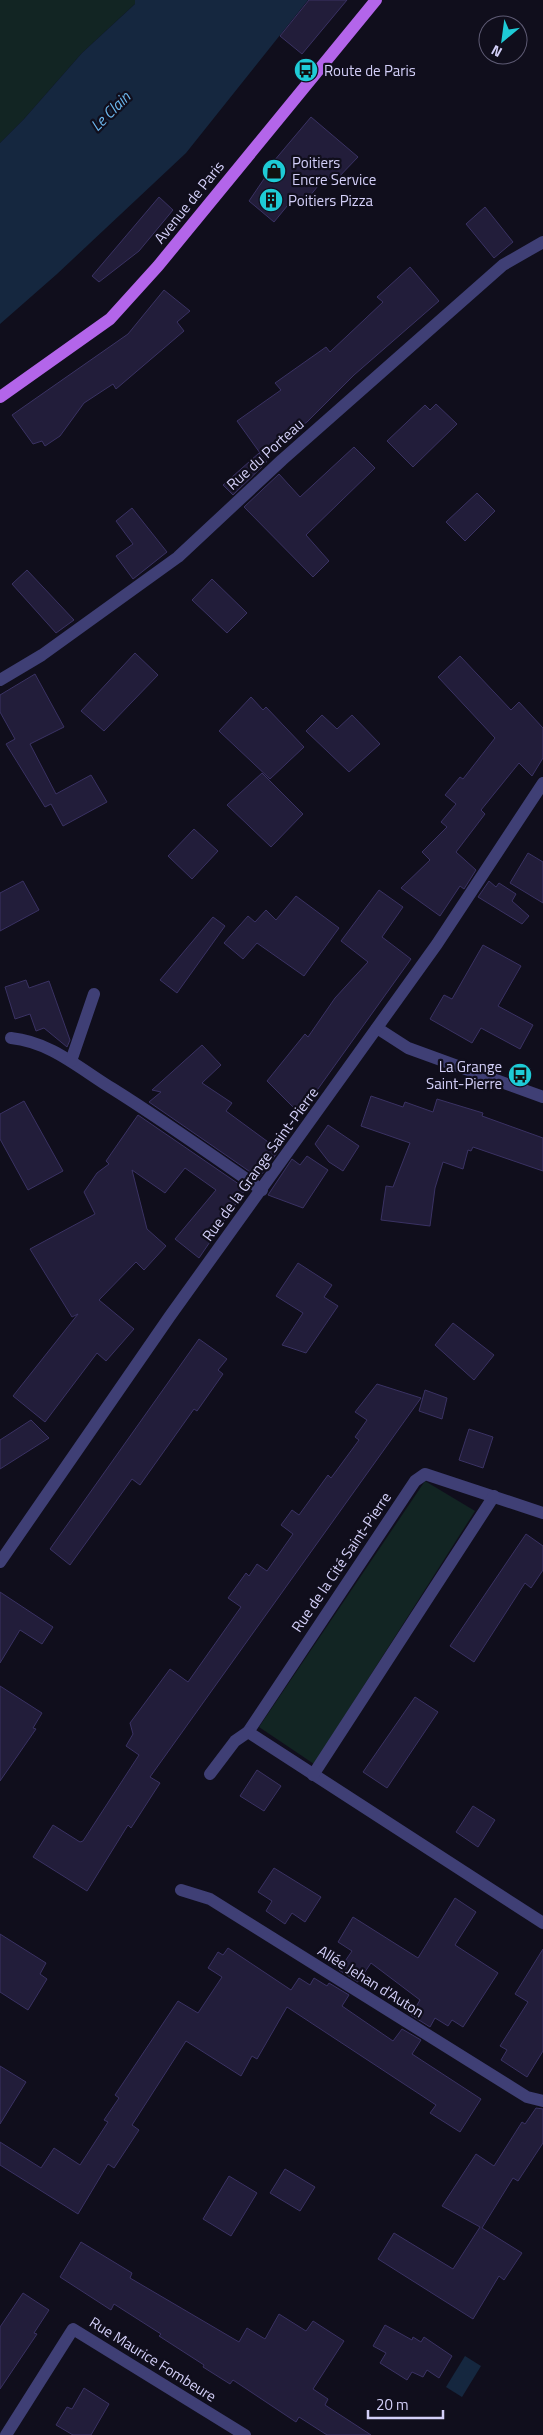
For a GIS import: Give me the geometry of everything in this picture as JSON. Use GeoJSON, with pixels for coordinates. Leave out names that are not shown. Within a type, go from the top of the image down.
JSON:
{"type":"FeatureCollection","features":[{"type":"Feature","properties":{"kind":"main road","name":"Avenue de Paris"},"geometry":{"type":"LineString","coordinates":[[0,397],[110,319],[158,266],[376,0]]}},
{"type":"Feature","properties":{"kind":"street","name":"Rue du Porteau"},"geometry":{"type":"LineString","coordinates":[[0,680],[42,655],[178,557],[282,460],[503,265],[543,242]]}},
{"type":"Feature","properties":{"kind":"street","name":"Rue de la Grange Saint-Pierre"},"geometry":{"type":"LineString","coordinates":[[0,1562],[49,1488],[164,1324],[437,944],[543,784]]}},
{"type":"Feature","properties":{"kind":"street"},"geometry":{"type":"LineString","coordinates":[[71,1061],[94,994]]}},
{"type":"Feature","properties":{"kind":"street"},"geometry":{"type":"LineString","coordinates":[[377,1028],[408,1048],[543,1097]]}},
{"type":"Feature","properties":{"kind":"street"},"geometry":{"type":"LineString","coordinates":[[11,1038],[41,1045],[71,1061],[165,1121],[262,1190]]}},
{"type":"Feature","properties":{"kind":"street","name":"Rue de la Cité Saint-Pierre"},"geometry":{"type":"LineString","coordinates":[[210,1774],[235,1741],[248,1732],[415,1481],[425,1474],[543,1513]]}},
{"type":"Feature","properties":{"kind":"street"},"geometry":{"type":"LineString","coordinates":[[313,1775],[494,1496]]}},
{"type":"Feature","properties":{"kind":"street"},"geometry":{"type":"LineString","coordinates":[[248,1732],[543,1923]]}},
{"type":"Feature","properties":{"kind":"street","name":"Allée Jehan d'Auton"},"geometry":{"type":"LineString","coordinates":[[181,1890],[210,1899],[527,2096],[543,2102]]}},
{"type":"Feature","properties":{"kind":"street","name":"Rue Maurice Fombeure"},"geometry":{"type":"LineString","coordinates":[[6,2435],[73,2329],[245,2435]]}},
{"type":"Feature","properties":{"kind":"green space"},"geometry":{"type":"Polygon","coordinates":[[[0,0],[135,0],[136,3],[82,53],[24,119],[0,143],[0,0]]]}},
{"type":"Feature","properties":{"kind":"green space"},"geometry":{"type":"Polygon","coordinates":[[[425,1481],[475,1511],[314,1764],[259,1727],[425,1481]]]}},
{"type":"Feature","properties":{"kind":"water","name":"Le Clain"},"geometry":{"type":"Polygon","coordinates":[[[135,0],[308,0],[186,153],[57,274],[0,324],[0,143],[24,119],[82,53],[135,4],[135,0]]]}},
{"type":"Feature","properties":{"kind":"water"},"geometry":{"type":"Polygon","coordinates":[[[465,2356],[481,2366],[462,2397],[446,2387],[465,2356]]]}},
{"type":"Feature","properties":{"kind":"building"},"geometry":{"type":"Polygon","coordinates":[[[309,0],[347,0],[302,54],[280,36],[309,0]]]}},
{"type":"Feature","properties":{"kind":"building"},"geometry":{"type":"Polygon","coordinates":[[[311,117],[358,157],[334,182],[326,176],[301,207],[292,200],[274,222],[249,201],[266,176],[263,174],[311,117]]]}},
{"type":"Feature","properties":{"kind":"building"},"geometry":{"type":"Polygon","coordinates":[[[159,197],[173,210],[139,251],[99,282],[92,276],[159,197]]]}},
{"type":"Feature","properties":{"kind":"building"},"geometry":{"type":"Polygon","coordinates":[[[485,207],[513,242],[494,258],[466,224],[485,207]]]}},
{"type":"Feature","properties":{"kind":"building"},"geometry":{"type":"Polygon","coordinates":[[[410,267],[439,301],[354,375],[307,422],[260,453],[237,421],[281,390],[275,383],[326,347],[330,352],[383,302],[377,297],[410,267]]]}},
{"type":"Feature","properties":{"kind":"building"},"geometry":{"type":"Polygon","coordinates":[[[164,290],[190,311],[177,322],[184,331],[116,389],[113,384],[84,403],[60,436],[45,446],[42,441],[33,444],[12,415],[128,334],[164,290]]]}},
{"type":"Feature","properties":{"kind":"building"},"geometry":{"type":"Polygon","coordinates":[[[436,404],[457,424],[413,467],[387,441],[425,405],[430,410],[436,404]]]}},
{"type":"Feature","properties":{"kind":"building"},"geometry":{"type":"Polygon","coordinates":[[[354,447],[375,468],[306,535],[329,561],[313,577],[244,507],[279,474],[300,497],[354,447]]]}},
{"type":"Feature","properties":{"kind":"building"},"geometry":{"type":"Polygon","coordinates":[[[259,453],[267,462],[233,495],[223,485],[259,453]]]}},
{"type":"Feature","properties":{"kind":"building"},"geometry":{"type":"Polygon","coordinates":[[[477,493],[495,511],[465,541],[446,522],[477,493]]]}},
{"type":"Feature","properties":{"kind":"building"},"geometry":{"type":"Polygon","coordinates":[[[132,508],[167,552],[133,579],[116,556],[133,544],[116,521],[132,508]]]}},
{"type":"Feature","properties":{"kind":"building"},"geometry":{"type":"Polygon","coordinates":[[[27,570],[74,620],[56,633],[12,584],[27,570]]]}},
{"type":"Feature","properties":{"kind":"building"},"geometry":{"type":"Polygon","coordinates":[[[212,579],[247,613],[227,633],[192,600],[212,579]]]}},
{"type":"Feature","properties":{"kind":"building"},"geometry":{"type":"Polygon","coordinates":[[[135,653],[158,675],[104,731],[81,711],[135,653]]]}},
{"type":"Feature","properties":{"kind":"building"},"geometry":{"type":"Polygon","coordinates":[[[460,656],[511,710],[519,702],[543,728],[543,758],[532,776],[519,763],[481,810],[485,814],[456,852],[476,870],[464,889],[460,886],[440,916],[401,888],[430,860],[422,852],[447,827],[441,822],[456,804],[445,795],[460,777],[463,779],[495,738],[438,677],[460,656]]]}},
{"type":"Feature","properties":{"kind":"building"},"geometry":{"type":"Polygon","coordinates":[[[35,674],[64,727],[30,744],[56,794],[91,775],[107,802],[63,826],[51,804],[45,807],[6,744],[15,739],[0,712],[0,695],[35,674]]]}},
{"type":"Feature","properties":{"kind":"building"},"geometry":{"type":"Polygon","coordinates":[[[251,697],[263,710],[266,707],[304,747],[270,779],[219,731],[251,697]]]}},
{"type":"Feature","properties":{"kind":"building"},"geometry":{"type":"Polygon","coordinates":[[[322,715],[337,729],[352,715],[380,744],[349,772],[306,731],[322,715]]]}},
{"type":"Feature","properties":{"kind":"building"},"geometry":{"type":"Polygon","coordinates":[[[262,773],[303,814],[271,847],[227,805],[262,773]]]}},
{"type":"Feature","properties":{"kind":"building"},"geometry":{"type":"Polygon","coordinates":[[[194,829],[218,851],[192,879],[168,856],[194,829]]]}},
{"type":"Feature","properties":{"kind":"building"},"geometry":{"type":"Polygon","coordinates":[[[528,853],[543,862],[543,903],[510,883],[528,853]]]}},
{"type":"Feature","properties":{"kind":"building"},"geometry":{"type":"Polygon","coordinates":[[[23,881],[39,910],[0,931],[0,893],[23,881]]]}},
{"type":"Feature","properties":{"kind":"building"},"geometry":{"type":"Polygon","coordinates":[[[489,881],[496,887],[499,883],[516,894],[512,901],[529,916],[522,924],[478,897],[489,881]]]}},
{"type":"Feature","properties":{"kind":"building"},"geometry":{"type":"Polygon","coordinates":[[[379,890],[403,907],[382,937],[411,959],[300,1114],[267,1081],[305,1034],[308,1037],[335,998],[368,962],[341,941],[379,890]]]}},
{"type":"Feature","properties":{"kind":"building"},"geometry":{"type":"Polygon","coordinates":[[[296,896],[339,928],[304,976],[257,943],[243,959],[224,943],[248,916],[255,922],[266,910],[276,920],[296,896]]]}},
{"type":"Feature","properties":{"kind":"building"},"geometry":{"type":"Polygon","coordinates":[[[213,917],[225,926],[177,993],[160,980],[213,917]]]}},
{"type":"Feature","properties":{"kind":"building"},"geometry":{"type":"Polygon","coordinates":[[[483,945],[521,966],[498,1006],[533,1025],[520,1049],[481,1028],[472,1043],[430,1019],[444,995],[452,999],[483,945]]]}},
{"type":"Feature","properties":{"kind":"building"},"geometry":{"type":"Polygon","coordinates":[[[26,980],[29,988],[49,981],[70,1040],[67,1047],[44,1028],[36,1031],[30,1014],[15,1019],[5,987],[26,980]]]}},
{"type":"Feature","properties":{"kind":"building"},"geometry":{"type":"Polygon","coordinates":[[[202,1045],[221,1065],[202,1083],[232,1103],[226,1111],[279,1150],[259,1178],[149,1102],[161,1092],[152,1090],[202,1045]]]}},
{"type":"Feature","properties":{"kind":"building"},"geometry":{"type":"Polygon","coordinates":[[[371,1096],[403,1107],[405,1102],[433,1112],[437,1099],[483,1113],[482,1116],[543,1138],[543,1171],[473,1147],[471,1151],[468,1150],[463,1169],[443,1162],[435,1188],[430,1226],[381,1220],[386,1186],[393,1187],[410,1143],[361,1126],[371,1096]]]}},
{"type":"Feature","properties":{"kind":"building"},"geometry":{"type":"Polygon","coordinates":[[[24,1101],[63,1171],[28,1190],[0,1139],[0,1114],[24,1101]]]}},
{"type":"Feature","properties":{"kind":"building"},"geometry":{"type":"Polygon","coordinates":[[[138,1115],[246,1189],[199,1258],[175,1239],[216,1190],[185,1168],[165,1193],[132,1170],[147,1229],[166,1246],[144,1270],[136,1262],[99,1300],[134,1329],[106,1361],[97,1353],[45,1422],[13,1396],[78,1314],[72,1317],[30,1249],[95,1214],[84,1192],[97,1173],[109,1164],[106,1161],[138,1115]]]}},
{"type":"Feature","properties":{"kind":"building"},"geometry":{"type":"Polygon","coordinates":[[[328,1125],[359,1146],[343,1171],[329,1162],[315,1144],[328,1125]]]}},
{"type":"Feature","properties":{"kind":"building"},"geometry":{"type":"Polygon","coordinates":[[[307,1156],[328,1170],[303,1208],[268,1195],[292,1159],[300,1165],[307,1156]]]}},
{"type":"Feature","properties":{"kind":"building"},"geometry":{"type":"Polygon","coordinates":[[[298,1263],[332,1285],[324,1297],[338,1306],[306,1353],[282,1345],[303,1313],[276,1296],[298,1263]]]}},
{"type":"Feature","properties":{"kind":"building"},"geometry":{"type":"Polygon","coordinates":[[[453,1323],[494,1355],[474,1380],[435,1345],[453,1323]]]}},
{"type":"Feature","properties":{"kind":"building"},"geometry":{"type":"Polygon","coordinates":[[[199,1339],[227,1359],[218,1370],[223,1374],[197,1411],[194,1409],[140,1485],[132,1479],[70,1565],[50,1549],[199,1339]]]}},
{"type":"Feature","properties":{"kind":"building"},"geometry":{"type":"Polygon","coordinates":[[[377,1384],[421,1398],[150,1777],[160,1783],[131,1828],[128,1825],[87,1891],[33,1857],[53,1825],[80,1842],[83,1841],[139,1755],[126,1746],[133,1734],[130,1723],[170,1669],[188,1682],[241,1607],[228,1598],[246,1573],[249,1576],[257,1564],[267,1571],[293,1534],[281,1525],[292,1510],[299,1515],[328,1475],[331,1478],[359,1440],[355,1437],[367,1420],[355,1412],[377,1384]]]}},
{"type":"Feature","properties":{"kind":"building"},"geometry":{"type":"Polygon","coordinates":[[[425,1390],[447,1398],[442,1419],[419,1411],[425,1390]]]}},
{"type":"Feature","properties":{"kind":"building"},"geometry":{"type":"Polygon","coordinates":[[[31,1420],[49,1438],[0,1469],[0,1440],[31,1420]]]}},
{"type":"Feature","properties":{"kind":"building"},"geometry":{"type":"Polygon","coordinates":[[[469,1429],[493,1437],[483,1468],[459,1460],[469,1429]]]}},
{"type":"Feature","properties":{"kind":"building"},"geometry":{"type":"Polygon","coordinates":[[[526,1534],[543,1546],[543,1570],[531,1588],[525,1583],[474,1662],[450,1646],[526,1534]]]}},
{"type":"Feature","properties":{"kind":"building"},"geometry":{"type":"Polygon","coordinates":[[[0,1592],[53,1627],[42,1644],[20,1630],[0,1663],[0,1592]]]}},
{"type":"Feature","properties":{"kind":"building"},"geometry":{"type":"Polygon","coordinates":[[[0,1686],[42,1713],[33,1728],[36,1729],[0,1781],[0,1686]]]}},
{"type":"Feature","properties":{"kind":"building"},"geometry":{"type":"Polygon","coordinates":[[[415,1697],[438,1712],[387,1788],[363,1772],[415,1697]]]}},
{"type":"Feature","properties":{"kind":"building"},"geometry":{"type":"Polygon","coordinates":[[[257,1770],[281,1786],[264,1811],[240,1796],[257,1770]]]}},
{"type":"Feature","properties":{"kind":"building"},"geometry":{"type":"Polygon","coordinates":[[[473,1806],[495,1820],[478,1847],[456,1832],[473,1806]]]}},
{"type":"Feature","properties":{"kind":"building"},"geometry":{"type":"Polygon","coordinates":[[[274,1868],[321,1897],[305,1922],[292,1913],[285,1924],[266,1911],[272,1901],[258,1892],[274,1868]]]}},
{"type":"Feature","properties":{"kind":"building"},"geometry":{"type":"Polygon","coordinates":[[[455,1898],[476,1912],[455,1945],[498,1973],[463,2027],[452,2020],[448,2026],[435,2018],[430,2027],[411,2015],[420,2000],[371,1963],[358,1982],[339,1970],[352,1951],[338,1942],[353,1917],[418,1958],[455,1898]]]}},
{"type":"Feature","properties":{"kind":"building"},"geometry":{"type":"Polygon","coordinates":[[[0,1934],[46,1963],[40,1974],[47,1979],[28,2010],[0,1992],[0,1934]]]}},
{"type":"Feature","properties":{"kind":"building"},"geometry":{"type":"Polygon","coordinates":[[[228,1948],[291,1990],[299,1978],[310,1985],[314,1978],[327,1986],[329,1983],[349,1995],[342,2006],[393,2041],[402,2029],[421,2040],[412,2054],[481,2099],[460,2132],[430,2113],[436,2105],[287,2007],[257,2059],[252,2056],[241,2076],[186,2041],[132,2125],[139,2130],[114,2168],[108,2164],[78,2214],[0,2165],[0,2142],[41,2168],[54,2148],[80,2165],[108,2122],[104,2120],[119,2098],[115,2095],[178,2001],[198,2013],[222,1977],[208,1968],[218,1952],[223,1955],[228,1948]]]}},
{"type":"Feature","properties":{"kind":"building"},"geometry":{"type":"Polygon","coordinates":[[[543,1949],[543,2051],[527,2077],[501,2060],[507,2050],[500,2046],[528,2002],[515,1994],[543,1949]]]}},
{"type":"Feature","properties":{"kind":"building"},"geometry":{"type":"Polygon","coordinates":[[[0,2066],[26,2082],[0,2124],[0,2066]]]}},
{"type":"Feature","properties":{"kind":"building"},"geometry":{"type":"Polygon","coordinates":[[[536,2108],[543,2109],[543,2143],[518,2181],[513,2178],[482,2228],[522,2253],[504,2280],[499,2276],[473,2319],[378,2259],[394,2233],[453,2269],[480,2227],[442,2206],[476,2154],[494,2166],[522,2122],[525,2124],[536,2108]]]}},
{"type":"Feature","properties":{"kind":"building"},"geometry":{"type":"Polygon","coordinates":[[[285,2169],[315,2187],[300,2211],[270,2193],[285,2169]]]}},
{"type":"Feature","properties":{"kind":"building"},"geometry":{"type":"Polygon","coordinates":[[[229,2176],[257,2193],[231,2236],[203,2219],[229,2176]]]}},
{"type":"Feature","properties":{"kind":"building"},"geometry":{"type":"Polygon","coordinates":[[[81,2242],[132,2273],[130,2278],[239,2342],[247,2328],[265,2339],[279,2314],[306,2331],[313,2321],[344,2341],[313,2389],[328,2399],[325,2405],[371,2435],[327,2435],[299,2417],[296,2422],[233,2380],[230,2384],[203,2367],[204,2365],[159,2336],[161,2334],[114,2304],[111,2310],[60,2277],[81,2242]]]}},
{"type":"Feature","properties":{"kind":"building"},"geometry":{"type":"Polygon","coordinates":[[[23,2293],[49,2310],[34,2333],[37,2334],[0,2389],[0,2327],[23,2293]]]}},
{"type":"Feature","properties":{"kind":"building"},"geometry":{"type":"Polygon","coordinates":[[[385,2325],[412,2340],[413,2337],[421,2342],[424,2337],[452,2356],[439,2378],[427,2370],[423,2377],[412,2372],[407,2380],[380,2363],[386,2353],[373,2346],[385,2325]]]}},
{"type":"Feature","properties":{"kind":"building"},"geometry":{"type":"Polygon","coordinates":[[[84,2388],[109,2404],[91,2435],[73,2435],[56,2425],[67,2407],[72,2409],[84,2388]]]}},
{"type":"Feature","properties":{"kind":"place","name":"Route de Paris"},"geometry":{"type":"Point","coordinates":[306,70]}},
{"type":"Feature","properties":{"kind":"place","name":"Poitiers Encre Service"},"geometry":{"type":"Point","coordinates":[274,171]}},
{"type":"Feature","properties":{"kind":"place","name":"Poitiers Pizza"},"geometry":{"type":"Point","coordinates":[271,200]}},
{"type":"Feature","properties":{"kind":"place","name":"La Grange Saint-Pierre"},"geometry":{"type":"Point","coordinates":[520,1075]}}]}
